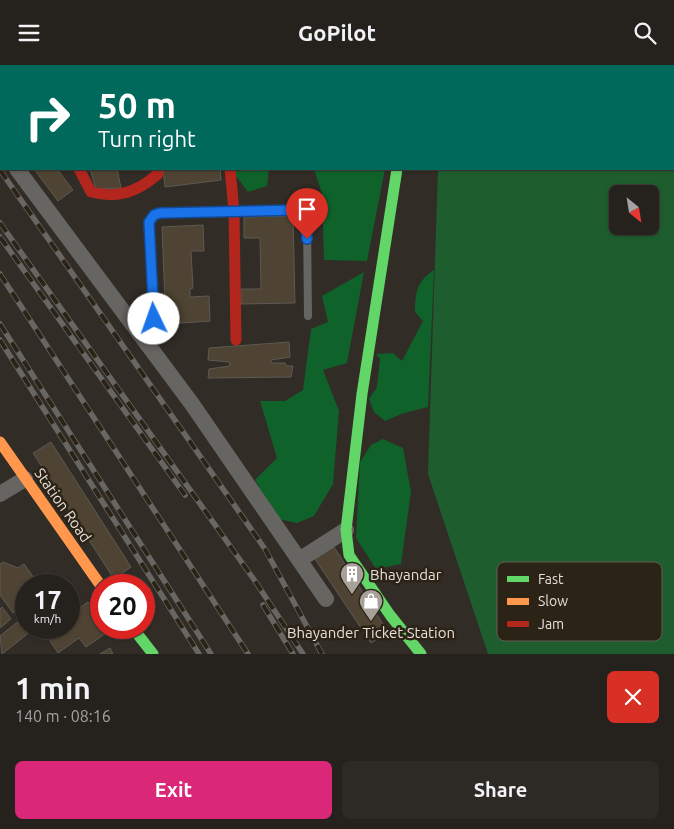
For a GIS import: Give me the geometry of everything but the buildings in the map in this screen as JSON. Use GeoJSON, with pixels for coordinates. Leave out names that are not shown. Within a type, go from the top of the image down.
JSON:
{"type":"FeatureCollection","features":[{"type":"Feature","properties":{"kind":"street"},"geometry":{"type":"LineString","coordinates":[[18,170],[326,599]]}},
{"type":"Feature","properties":{"kind":"street"},"geometry":{"type":"LineString","coordinates":[[80,170],[91,192],[117,197],[134,193],[147,185],[158,174],[157,170]]}},
{"type":"Feature","properties":{"kind":"street"},"geometry":{"type":"LineString","coordinates":[[230,170],[234,211],[236,340]]}},
{"type":"Feature","properties":{"kind":"street"},"geometry":{"type":"LineString","coordinates":[[397,170],[362,394],[346,530],[349,555],[390,615],[421,654]]}},
{"type":"Feature","properties":{"kind":"street","name":"Station Road"},"geometry":{"type":"LineString","coordinates":[[0,443],[93,574]]}},
{"type":"Feature","properties":{"kind":"street"},"geometry":{"type":"LineString","coordinates":[[0,494],[26,479]]}},
{"type":"Feature","properties":{"kind":"street"},"geometry":{"type":"LineString","coordinates":[[299,560],[346,530]]}},
{"type":"Feature","properties":{"kind":"street"},"geometry":{"type":"LineString","coordinates":[[141,639],[153,654]]}},
{"type":"Feature","properties":{"kind":"lane"},"geometry":{"type":"LineString","coordinates":[[154,319],[149,222],[151,219],[160,213],[234,211],[296,210],[305,215],[308,316]]}},
{"type":"Feature","properties":{"kind":"green space"},"geometry":{"type":"Polygon","coordinates":[[[235,170],[269,170],[267,186],[248,192],[236,176],[235,170]]]}},
{"type":"Feature","properties":{"kind":"green space"},"geometry":{"type":"Polygon","coordinates":[[[314,170],[385,170],[367,261],[324,260],[322,194],[314,170]]]}},
{"type":"Feature","properties":{"kind":"green space"},"geometry":{"type":"Polygon","coordinates":[[[438,170],[674,170],[674,654],[488,654],[428,474],[438,170]]]}},
{"type":"Feature","properties":{"kind":"green space"},"geometry":{"type":"Polygon","coordinates":[[[434,270],[428,407],[404,413],[385,421],[374,412],[369,399],[377,387],[380,359],[376,354],[393,353],[402,361],[423,321],[415,312],[418,288],[428,274],[434,270]]]}},
{"type":"Feature","properties":{"kind":"green space"},"geometry":{"type":"Polygon","coordinates":[[[364,272],[347,363],[323,370],[339,411],[333,484],[314,516],[297,523],[278,519],[255,480],[277,458],[260,401],[285,401],[303,390],[311,329],[328,322],[322,296],[364,272]]]}},
{"type":"Feature","properties":{"kind":"green space"},"geometry":{"type":"Polygon","coordinates":[[[383,439],[403,448],[411,492],[401,564],[376,569],[356,538],[360,462],[371,445],[383,439]]]}},
{"type":"Feature","properties":{"kind":"railway"},"geometry":{"type":"LineString","coordinates":[[0,170],[265,549],[322,654]]}},
{"type":"Feature","properties":{"kind":"railway"},"geometry":{"type":"LineString","coordinates":[[0,223],[255,581],[303,654]]}},
{"type":"Feature","properties":{"kind":"railway"},"geometry":{"type":"LineString","coordinates":[[0,237],[185,495]]}},
{"type":"Feature","properties":{"kind":"railway"},"geometry":{"type":"LineString","coordinates":[[0,274],[248,654]]}},
{"type":"Feature","properties":{"kind":"railway"},"geometry":{"type":"LineString","coordinates":[[0,324],[211,654]]}},
{"type":"Feature","properties":{"kind":"railway"},"geometry":{"type":"LineString","coordinates":[[0,340],[199,654]]}},
{"type":"Feature","properties":{"kind":"railway"},"geometry":{"type":"LineString","coordinates":[[263,605],[293,654]]}},
{"type":"Feature","properties":{"kind":"traffic: fast"},"geometry":{"type":"LineString","coordinates":[[397,170],[362,394],[346,530],[349,555],[390,615],[421,654]]}},
{"type":"Feature","properties":{"kind":"traffic: fast"},"geometry":{"type":"LineString","coordinates":[[141,639],[153,654]]}},
{"type":"Feature","properties":{"kind":"traffic: slow"},"geometry":{"type":"LineString","coordinates":[[0,442],[93,574]]}},
{"type":"Feature","properties":{"kind":"traffic: jam"},"geometry":{"type":"LineString","coordinates":[[80,170],[91,192],[110,195],[135,189],[158,174],[157,170]]}},
{"type":"Feature","properties":{"kind":"traffic: jam"},"geometry":{"type":"LineString","coordinates":[[230,170],[234,211],[236,340]]}},
{"type":"Feature","properties":{"kind":"place","name":"Bhayandar"},"geometry":{"type":"Point","coordinates":[352,595]}},
{"type":"Feature","properties":{"kind":"place","name":"Bhayander Ticket Station"},"geometry":{"type":"Point","coordinates":[371,622]}},
{"type":"Feature","properties":{"kind":"route"},"geometry":{"type":"LineString","coordinates":[[154,319],[149,222],[154,215],[160,213],[296,210],[302,211],[307,219],[307,239]]}}]}
